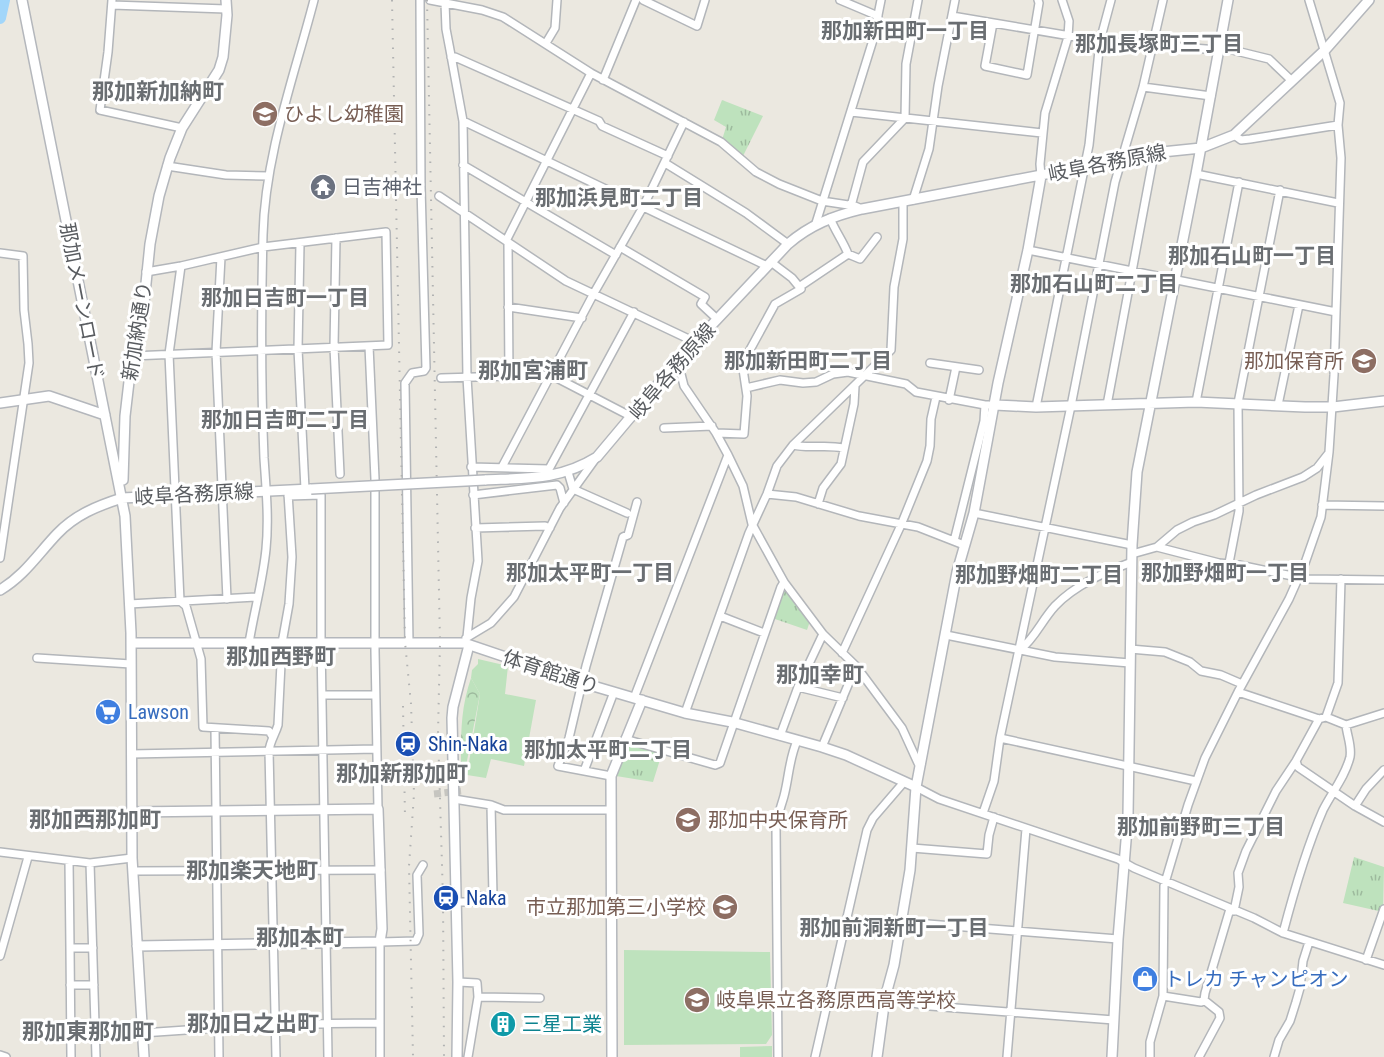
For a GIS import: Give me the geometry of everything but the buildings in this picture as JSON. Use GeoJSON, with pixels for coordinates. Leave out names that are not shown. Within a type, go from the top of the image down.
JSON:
{"type":"FeatureCollection","features":[{"type":"Feature","properties":{"kind":"street","name":"那加メーンロード"},"geometry":{"type":"LineString","coordinates":[[22,0],[125,516],[131,664]]}},
{"type":"Feature","properties":{"kind":"street"},"geometry":{"type":"LineString","coordinates":[[227,8],[112,2],[100,110],[182,128],[219,70],[225,44],[227,8],[234,0]]}},
{"type":"Feature","properties":{"kind":"street"},"geometry":{"type":"LineString","coordinates":[[249,643],[266,550],[267,491],[264,459],[262,350],[263,235],[269,176],[314,0]]}},
{"type":"Feature","properties":{"kind":"street"},"geometry":{"type":"LineString","coordinates":[[409,643],[405,383],[412,373],[424,371],[426,368],[421,187],[420,0]]}},
{"type":"Feature","properties":{"kind":"street"},"geometry":{"type":"LineString","coordinates":[[434,0],[503,17],[603,80],[721,142],[756,172],[822,201],[862,209]]}},
{"type":"Feature","properties":{"kind":"street"},"geometry":{"type":"LineString","coordinates":[[546,43],[555,28],[557,0]]}},
{"type":"Feature","properties":{"kind":"street"},"geometry":{"type":"LineString","coordinates":[[603,80],[636,0]]}},
{"type":"Feature","properties":{"kind":"street"},"geometry":{"type":"LineString","coordinates":[[643,0],[655,2],[697,26],[705,0]]}},
{"type":"Feature","properties":{"kind":"street"},"geometry":{"type":"LineString","coordinates":[[840,0],[878,16]]}},
{"type":"Feature","properties":{"kind":"street"},"geometry":{"type":"LineString","coordinates":[[816,223],[873,40],[881,0]]}},
{"type":"Feature","properties":{"kind":"street"},"geometry":{"type":"LineString","coordinates":[[851,206],[863,162],[905,118],[906,64],[918,0]]}},
{"type":"Feature","properties":{"kind":"street"},"geometry":{"type":"LineString","coordinates":[[955,0],[938,86],[929,149],[908,201],[904,237],[894,287],[891,350],[793,445],[777,466],[767,494],[752,524],[685,713],[732,722],[846,755],[939,799],[1125,863],[1254,918],[1283,933],[1384,965]]}},
{"type":"Feature","properties":{"kind":"street"},"geometry":{"type":"LineString","coordinates":[[993,23],[985,66],[1027,75],[1038,0]]}},
{"type":"Feature","properties":{"kind":"street"},"geometry":{"type":"LineString","coordinates":[[959,543],[974,513],[990,405],[1028,250],[1041,176],[1045,113],[1068,37],[1069,21],[1062,0]]}},
{"type":"Feature","properties":{"kind":"street"},"geometry":{"type":"LineString","coordinates":[[1036,407],[1094,109],[1100,41],[1111,0]]}},
{"type":"Feature","properties":{"kind":"street"},"geometry":{"type":"LineString","coordinates":[[983,813],[994,781],[1000,738],[1071,406],[1120,161],[1143,87],[1163,0]]}},
{"type":"Feature","properties":{"kind":"street"},"geometry":{"type":"LineString","coordinates":[[1113,1057],[1129,767],[1132,554],[1137,472],[1228,0]]}},
{"type":"Feature","properties":{"kind":"street"},"geometry":{"type":"LineString","coordinates":[[1150,1057],[1150,1042],[1163,996],[1165,881],[1196,781],[1242,684],[1278,620],[1298,578],[1316,533],[1322,505],[1333,407],[1341,158],[1338,125],[1340,103],[1309,0]]}},
{"type":"Feature","properties":{"kind":"street"},"geometry":{"type":"LineString","coordinates":[[1338,125],[1241,140],[1234,135],[1325,50],[1370,0]]}},
{"type":"Feature","properties":{"kind":"street"},"geometry":{"type":"LineString","coordinates":[[445,3],[446,29],[463,121],[467,377],[478,561],[466,642],[453,707],[458,982],[457,1057]]}},
{"type":"Feature","properties":{"kind":"street"},"geometry":{"type":"LineString","coordinates":[[952,16],[1100,41],[1220,49],[1269,59],[1292,81]]}},
{"type":"Feature","properties":{"kind":"street"},"geometry":{"type":"LineString","coordinates":[[451,57],[599,121],[602,126],[667,160],[788,244]]}},
{"type":"Feature","properties":{"kind":"street"},"geometry":{"type":"LineString","coordinates":[[509,377],[507,242],[591,73]]}},
{"type":"Feature","properties":{"kind":"street"},"geometry":{"type":"LineString","coordinates":[[1143,87],[1211,96]]}},
{"type":"Feature","properties":{"kind":"street"},"geometry":{"type":"LineString","coordinates":[[851,112],[1042,133]]}},
{"type":"Feature","properties":{"kind":"street"},"geometry":{"type":"LineString","coordinates":[[463,121],[769,264],[799,287]]}},
{"type":"Feature","properties":{"kind":"street"},"geometry":{"type":"LineString","coordinates":[[502,467],[594,293],[643,207],[684,122]]}},
{"type":"Feature","properties":{"kind":"street","name":"新加納通り"},"geometry":{"type":"LineString","coordinates":[[122,498],[125,416],[132,356],[143,313],[146,272],[155,215],[167,166],[182,128]]}},
{"type":"Feature","properties":{"kind":"street","name":"岐阜各務原線"},"geometry":{"type":"LineString","coordinates":[[0,590],[22,574],[57,534],[75,518],[98,505],[122,498],[267,491],[288,493],[308,489],[543,477],[568,472],[597,457],[695,342],[788,244],[816,223],[862,209],[1184,148],[1201,148],[1234,135]]}},
{"type":"Feature","properties":{"kind":"street"},"geometry":{"type":"LineString","coordinates":[[1107,405],[1154,154]]}},
{"type":"Feature","properties":{"kind":"street"},"geometry":{"type":"LineString","coordinates":[[463,165],[616,255]]}},
{"type":"Feature","properties":{"kind":"street"},"geometry":{"type":"LineString","coordinates":[[167,166],[226,175],[269,176]]}},
{"type":"Feature","properties":{"kind":"street"},"geometry":{"type":"LineString","coordinates":[[1196,174],[1338,203]]}},
{"type":"Feature","properties":{"kind":"street"},"geometry":{"type":"LineString","coordinates":[[1196,402],[1239,182]]}},
{"type":"Feature","properties":{"kind":"street"},"geometry":{"type":"LineString","coordinates":[[1228,563],[1239,503],[1238,403],[1280,190]]}},
{"type":"Feature","properties":{"kind":"street"},"geometry":{"type":"LineString","coordinates":[[439,196],[566,281],[695,342]]}},
{"type":"Feature","properties":{"kind":"street"},"geometry":{"type":"LineString","coordinates":[[830,218],[848,254],[860,259],[877,237]]}},
{"type":"Feature","properties":{"kind":"street"},"geometry":{"type":"LineString","coordinates":[[132,356],[388,345],[386,231],[263,248],[146,272]]}},
{"type":"Feature","properties":{"kind":"street"},"geometry":{"type":"LineString","coordinates":[[336,238],[334,347],[340,474]]}},
{"type":"Feature","properties":{"kind":"street"},"geometry":{"type":"LineString","coordinates":[[300,244],[298,349],[308,489]]}},
{"type":"Feature","properties":{"kind":"street"},"geometry":{"type":"LineString","coordinates":[[620,246],[705,297],[701,304],[717,319]]}},
{"type":"Feature","properties":{"kind":"street"},"geometry":{"type":"LineString","coordinates":[[1028,250],[1336,312]]}},
{"type":"Feature","properties":{"kind":"street"},"geometry":{"type":"LineString","coordinates":[[0,253],[22,256],[29,363],[0,558]]}},
{"type":"Feature","properties":{"kind":"street"},"geometry":{"type":"LineString","coordinates":[[799,287],[848,254]]}},
{"type":"Feature","properties":{"kind":"street"},"geometry":{"type":"LineString","coordinates":[[221,257],[216,352],[227,598]]}},
{"type":"Feature","properties":{"kind":"street"},"geometry":{"type":"LineString","coordinates":[[180,602],[169,354],[181,266]]}},
{"type":"Feature","properties":{"kind":"street"},"geometry":{"type":"LineString","coordinates":[[664,428],[714,429],[744,434],[747,405],[743,369],[751,348],[775,304],[801,290],[799,287]]}},
{"type":"Feature","properties":{"kind":"street"},"geometry":{"type":"LineString","coordinates":[[1278,405],[1299,305]]}},
{"type":"Feature","properties":{"kind":"street"},"geometry":{"type":"LineString","coordinates":[[508,307],[582,318]]}},
{"type":"Feature","properties":{"kind":"street"},"geometry":{"type":"LineString","coordinates":[[471,466],[549,469],[634,312]]}},
{"type":"Feature","properties":{"kind":"street"},"geometry":{"type":"LineString","coordinates":[[369,346],[375,479],[375,695],[382,929],[380,1057]]}},
{"type":"Feature","properties":{"kind":"street"},"geometry":{"type":"LineString","coordinates":[[676,363],[684,386],[714,429],[728,455],[742,486],[752,524],[784,582],[823,634],[856,666],[902,728],[921,765]]}},
{"type":"Feature","properties":{"kind":"street"},"geometry":{"type":"LineString","coordinates":[[930,363],[979,370]]}},
{"type":"Feature","properties":{"kind":"street"},"geometry":{"type":"LineString","coordinates":[[949,400],[956,367]]}},
{"type":"Feature","properties":{"kind":"street"},"geometry":{"type":"LineString","coordinates":[[746,388],[780,380],[816,382],[840,372],[906,384],[916,392],[949,400],[990,405],[1036,407],[1196,402],[1333,407],[1384,401]]}},
{"type":"Feature","properties":{"kind":"street"},"geometry":{"type":"LineString","coordinates":[[441,378],[551,375],[632,417]]}},
{"type":"Feature","properties":{"kind":"street"},"geometry":{"type":"LineString","coordinates":[[818,504],[823,488],[841,464],[854,404],[855,386]]}},
{"type":"Feature","properties":{"kind":"street"},"geometry":{"type":"LineString","coordinates":[[0,403],[38,396],[57,397],[105,415]]}},
{"type":"Feature","properties":{"kind":"street"},"geometry":{"type":"LineString","coordinates":[[842,653],[901,525],[927,461],[931,419],[936,397]]}},
{"type":"Feature","properties":{"kind":"street"},"geometry":{"type":"LineString","coordinates":[[877,1057],[885,998],[902,922],[912,848],[916,787],[946,635],[957,572],[959,543],[984,421],[990,405]]}},
{"type":"Feature","properties":{"kind":"street"},"geometry":{"type":"LineString","coordinates":[[793,445],[802,447],[830,445],[843,448]]}},
{"type":"Feature","properties":{"kind":"street"},"geometry":{"type":"LineString","coordinates":[[1020,650],[1029,643],[1055,606],[1071,592],[1132,554],[1157,547],[1177,530],[1303,477],[1317,468],[1329,452]]}},
{"type":"Feature","properties":{"kind":"street"},"geometry":{"type":"LineString","coordinates":[[612,1057],[611,776],[728,455]]}},
{"type":"Feature","properties":{"kind":"street"},"geometry":{"type":"LineString","coordinates":[[466,642],[491,623],[514,597],[564,503],[597,457]]}},
{"type":"Feature","properties":{"kind":"street"},"geometry":{"type":"LineString","coordinates":[[568,472],[573,489],[627,513]]}},
{"type":"Feature","properties":{"kind":"street"},"geometry":{"type":"LineString","coordinates":[[473,495],[557,485],[564,503]]}},
{"type":"Feature","properties":{"kind":"street"},"geometry":{"type":"LineString","coordinates":[[276,1057],[269,752],[272,736],[278,725],[282,643],[289,604],[292,557],[288,493],[321,495],[321,643],[328,1057]]}},
{"type":"Feature","properties":{"kind":"street"},"geometry":{"type":"LineString","coordinates":[[767,494],[796,497],[868,518],[918,527],[959,543]]}},
{"type":"Feature","properties":{"kind":"street"},"geometry":{"type":"LineString","coordinates":[[611,776],[558,766],[568,738],[623,537],[628,535],[637,502]]}},
{"type":"Feature","properties":{"kind":"street"},"geometry":{"type":"LineString","coordinates":[[1322,505],[1384,506]]}},
{"type":"Feature","properties":{"kind":"street"},"geometry":{"type":"LineString","coordinates":[[974,513],[1045,528],[1132,554]]}},
{"type":"Feature","properties":{"kind":"street"},"geometry":{"type":"LineString","coordinates":[[475,528],[545,526],[550,528]]}},
{"type":"Feature","properties":{"kind":"street"},"geometry":{"type":"LineString","coordinates":[[1157,547],[1298,578],[1384,580]]}},
{"type":"Feature","properties":{"kind":"street"},"geometry":{"type":"LineString","coordinates":[[1204,1000],[1239,887],[1238,873],[1246,851],[1276,791],[1322,718],[1338,683],[1341,579]]}},
{"type":"Feature","properties":{"kind":"street"},"geometry":{"type":"LineString","coordinates":[[625,739],[715,765],[720,763],[732,722],[784,582]]}},
{"type":"Feature","properties":{"kind":"street"},"geometry":{"type":"LineString","coordinates":[[129,604],[257,597]]}},
{"type":"Feature","properties":{"kind":"street"},"geometry":{"type":"LineString","coordinates":[[180,602],[186,606],[201,659],[203,727],[269,731],[272,736]]}},
{"type":"Feature","properties":{"kind":"street"},"geometry":{"type":"LineString","coordinates":[[720,616],[764,633]]}},
{"type":"Feature","properties":{"kind":"street"},"geometry":{"type":"LineString","coordinates":[[780,736],[798,687],[819,638],[823,634]]}},
{"type":"Feature","properties":{"kind":"street"},"geometry":{"type":"LineString","coordinates":[[946,635],[1055,657],[1130,663]]}},
{"type":"Feature","properties":{"kind":"street","name":"体育館通り"},"geometry":{"type":"LineString","coordinates":[[131,643],[466,642],[583,683],[685,713]]}},
{"type":"Feature","properties":{"kind":"street"},"geometry":{"type":"LineString","coordinates":[[1130,648],[1166,652],[1190,662],[1201,671],[1221,675],[1242,684]]}},
{"type":"Feature","properties":{"kind":"street"},"geometry":{"type":"LineString","coordinates":[[37,658],[131,664],[132,858],[144,1057]]}},
{"type":"Feature","properties":{"kind":"street"},"geometry":{"type":"LineString","coordinates":[[822,747],[856,666]]}},
{"type":"Feature","properties":{"kind":"street"},"geometry":{"type":"LineString","coordinates":[[798,687],[843,698]]}},
{"type":"Feature","properties":{"kind":"street"},"geometry":{"type":"LineString","coordinates":[[584,771],[614,692]]}},
{"type":"Feature","properties":{"kind":"street"},"geometry":{"type":"LineString","coordinates":[[1238,692],[1346,725],[1384,713]]}},
{"type":"Feature","properties":{"kind":"street"},"geometry":{"type":"LineString","coordinates":[[322,695],[375,695]]}},
{"type":"Feature","properties":{"kind":"street"},"geometry":{"type":"LineString","coordinates":[[1283,933],[1293,893],[1324,808],[1345,773],[1351,748],[1346,725]]}},
{"type":"Feature","properties":{"kind":"street"},"geometry":{"type":"LineString","coordinates":[[215,728],[219,1057]]}},
{"type":"Feature","properties":{"kind":"street"},"geometry":{"type":"LineString","coordinates":[[1000,738],[1196,781]]}},
{"type":"Feature","properties":{"kind":"street"},"geometry":{"type":"LineString","coordinates":[[778,1057],[776,828],[777,814],[784,799],[789,762],[797,741]]}},
{"type":"Feature","properties":{"kind":"street"},"geometry":{"type":"LineString","coordinates":[[131,754],[376,749]]}},
{"type":"Feature","properties":{"kind":"street"},"geometry":{"type":"LineString","coordinates":[[1296,761],[1298,767],[1355,806],[1384,822]]}},
{"type":"Feature","properties":{"kind":"street"},"geometry":{"type":"LineString","coordinates":[[1355,806],[1366,789],[1384,770]]}},
{"type":"Feature","properties":{"kind":"street"},"geometry":{"type":"LineString","coordinates":[[815,1057],[867,830],[873,818],[904,782]]}},
{"type":"Feature","properties":{"kind":"street"},"geometry":{"type":"LineString","coordinates":[[454,799],[490,805],[504,810],[610,810]]}},
{"type":"Feature","properties":{"kind":"street"},"geometry":{"type":"LineString","coordinates":[[456,902],[472,902],[475,896],[494,896],[490,805]]}},
{"type":"Feature","properties":{"kind":"street"},"geometry":{"type":"LineString","coordinates":[[132,812],[378,810]]}},
{"type":"Feature","properties":{"kind":"street"},"geometry":{"type":"LineString","coordinates":[[912,848],[987,854],[988,836],[994,817]]}},
{"type":"Feature","properties":{"kind":"street"},"geometry":{"type":"LineString","coordinates":[[1007,1057],[1026,828]]}},
{"type":"Feature","properties":{"kind":"street"},"geometry":{"type":"LineString","coordinates":[[0,852],[90,863],[132,858]]}},
{"type":"Feature","properties":{"kind":"street"},"geometry":{"type":"LineString","coordinates":[[0,956],[28,857]]}},
{"type":"Feature","properties":{"kind":"street"},"geometry":{"type":"LineString","coordinates":[[69,861],[71,1057]]}},
{"type":"Feature","properties":{"kind":"street"},"geometry":{"type":"LineString","coordinates":[[90,863],[96,1057]]}},
{"type":"Feature","properties":{"kind":"street"},"geometry":{"type":"LineString","coordinates":[[137,946],[416,941],[418,933],[417,875],[423,865]]}},
{"type":"Feature","properties":{"kind":"street"},"geometry":{"type":"LineString","coordinates":[[133,871],[381,870]]}},
{"type":"Feature","properties":{"kind":"street"},"geometry":{"type":"LineString","coordinates":[[1366,960],[1384,909]]}},
{"type":"Feature","properties":{"kind":"street"},"geometry":{"type":"LineString","coordinates":[[902,922],[1118,939]]}},
{"type":"Feature","properties":{"kind":"street"},"geometry":{"type":"LineString","coordinates":[[1274,1057],[1279,1040],[1290,1021],[1298,995],[1303,961],[1309,942]]}},
{"type":"Feature","properties":{"kind":"street"},"geometry":{"type":"LineString","coordinates":[[70,948],[93,948]]}},
{"type":"Feature","properties":{"kind":"street"},"geometry":{"type":"LineString","coordinates":[[458,982],[477,983],[478,997],[468,1057]]}},
{"type":"Feature","properties":{"kind":"street"},"geometry":{"type":"LineString","coordinates":[[70,985],[94,985]]}},
{"type":"Feature","properties":{"kind":"street"},"geometry":{"type":"LineString","coordinates":[[1163,996],[1201,1002],[1204,1000]]}},
{"type":"Feature","properties":{"kind":"street"},"geometry":{"type":"LineString","coordinates":[[478,997],[540,998]]}},
{"type":"Feature","properties":{"kind":"street"},"geometry":{"type":"LineString","coordinates":[[885,998],[930,1006],[1114,1020]]}},
{"type":"Feature","properties":{"kind":"street"},"geometry":{"type":"LineString","coordinates":[[1199,1057],[1220,1018],[1219,1012],[1204,1000]]}},
{"type":"Feature","properties":{"kind":"street"},"geometry":{"type":"LineString","coordinates":[[142,1033],[276,1024],[380,1023]]}},
{"type":"Feature","properties":{"kind":"street"},"geometry":{"type":"LineString","coordinates":[[0,1055],[6,1057]]}},
{"type":"Feature","properties":{"kind":"green space"},"geometry":{"type":"Polygon","coordinates":[[[722,100],[763,116],[743,156],[722,140],[726,127],[714,120],[722,100]]]}},
{"type":"Feature","properties":{"kind":"green space"},"geometry":{"type":"Polygon","coordinates":[[[785,584],[810,621],[807,630],[772,618],[785,584]]]}},
{"type":"Feature","properties":{"kind":"green space"},"geometry":{"type":"Polygon","coordinates":[[[478,659],[508,666],[505,694],[536,700],[524,766],[491,759],[486,778],[467,775],[480,694],[471,678],[472,670],[478,664],[478,659]]]}},
{"type":"Feature","properties":{"kind":"green space"},"geometry":{"type":"Polygon","coordinates":[[[471,678],[480,694],[465,771],[461,770],[462,723],[471,678]]]}},
{"type":"Feature","properties":{"kind":"green space"},"geometry":{"type":"Polygon","coordinates":[[[628,739],[663,750],[653,782],[616,776],[628,739]]]}},
{"type":"Feature","properties":{"kind":"green space"},"geometry":{"type":"Polygon","coordinates":[[[1354,857],[1384,867],[1383,912],[1343,903],[1354,857]]]}},
{"type":"Feature","properties":{"kind":"green space","name":"岐阜県立各務原西高等学校"},"geometry":{"type":"Polygon","coordinates":[[[624,950],[770,952],[772,1035],[766,1044],[624,1045],[624,950]]]}},
{"type":"Feature","properties":{"kind":"green space"},"geometry":{"type":"Polygon","coordinates":[[[772,1046],[772,1057],[740,1057],[740,1047],[772,1046]]]}},
{"type":"Feature","properties":{"kind":"waterway"},"geometry":{"type":"LineString","coordinates":[[0,18],[4,0]]}},
{"type":"Feature","properties":{"kind":"tunnel"},"geometry":{"type":"LineString","coordinates":[[434,794],[461,791]]}},
{"type":"Feature","properties":{"kind":"railway"},"geometry":{"type":"LineString","coordinates":[[392,0],[405,642],[411,704],[414,794],[409,866],[413,1057]]}},
{"type":"Feature","properties":{"kind":"railway"},"geometry":{"type":"LineString","coordinates":[[427,0],[440,642],[438,733],[443,898],[444,1057]]}},
{"type":"Feature","properties":{"kind":"railway"},"geometry":{"type":"LineString","coordinates":[[403,706],[405,817]]}},
{"type":"Feature","properties":{"kind":"place","name":"ひよし幼稚園"},"geometry":{"type":"Point","coordinates":[265,114]}},
{"type":"Feature","properties":{"kind":"place","name":"日吉神社"},"geometry":{"type":"Point","coordinates":[323,187]}},
{"type":"Feature","properties":{"kind":"place","name":"那加保育所"},"geometry":{"type":"Point","coordinates":[1364,361]}},
{"type":"Feature","properties":{"kind":"place","name":"Lawson"},"geometry":{"type":"Point","coordinates":[108,712]}},
{"type":"Feature","properties":{"kind":"place","name":"Shin-Naka"},"geometry":{"type":"Point","coordinates":[408,744]}},
{"type":"Feature","properties":{"kind":"place","name":"那加中央保育所"},"geometry":{"type":"Point","coordinates":[688,820]}},
{"type":"Feature","properties":{"kind":"place","name":"Naka"},"geometry":{"type":"Point","coordinates":[446,898]}},
{"type":"Feature","properties":{"kind":"place","name":"市立那加第三小学校"},"geometry":{"type":"Point","coordinates":[725,907]}},
{"type":"Feature","properties":{"kind":"place","name":"トレカ チャンピオン"},"geometry":{"type":"Point","coordinates":[1145,979]}},
{"type":"Feature","properties":{"kind":"place","name":"岐阜県立各務原西高等学校"},"geometry":{"type":"Point","coordinates":[697,1000]}},
{"type":"Feature","properties":{"kind":"place","name":"三星工業"},"geometry":{"type":"Point","coordinates":[503,1024]}},
{"type":"Feature","properties":{"kind":"district","name":"那加新田町一丁目"},"geometry":{"type":"Point","coordinates":[905,31]}},
{"type":"Feature","properties":{"kind":"district","name":"那加長塚町三丁目"},"geometry":{"type":"Point","coordinates":[1159,44]}},
{"type":"Feature","properties":{"kind":"district","name":"那加新加納町"},"geometry":{"type":"Point","coordinates":[158,91]}},
{"type":"Feature","properties":{"kind":"district","name":"那加浜見町二丁目"},"geometry":{"type":"Point","coordinates":[619,198]}},
{"type":"Feature","properties":{"kind":"district","name":"那加石山町一丁目"},"geometry":{"type":"Point","coordinates":[1252,256]}},
{"type":"Feature","properties":{"kind":"district","name":"那加石山町二丁目"},"geometry":{"type":"Point","coordinates":[1094,284]}},
{"type":"Feature","properties":{"kind":"district","name":"那加日吉町一丁目"},"geometry":{"type":"Point","coordinates":[285,298]}},
{"type":"Feature","properties":{"kind":"district","name":"那加新田町二丁目"},"geometry":{"type":"Point","coordinates":[808,361]}},
{"type":"Feature","properties":{"kind":"district","name":"那加宮浦町"},"geometry":{"type":"Point","coordinates":[533,370]}},
{"type":"Feature","properties":{"kind":"district","name":"那加日吉町二丁目"},"geometry":{"type":"Point","coordinates":[285,420]}},
{"type":"Feature","properties":{"kind":"district","name":"那加太平町一丁目"},"geometry":{"type":"Point","coordinates":[590,573]}},
{"type":"Feature","properties":{"kind":"district","name":"那加野畑町一丁目"},"geometry":{"type":"Point","coordinates":[1225,573]}},
{"type":"Feature","properties":{"kind":"district","name":"那加野畑町二丁目"},"geometry":{"type":"Point","coordinates":[1039,575]}},
{"type":"Feature","properties":{"kind":"district","name":"那加西野町"},"geometry":{"type":"Point","coordinates":[281,656]}},
{"type":"Feature","properties":{"kind":"district","name":"那加幸町"},"geometry":{"type":"Point","coordinates":[820,674]}},
{"type":"Feature","properties":{"kind":"district","name":"那加太平町二丁目"},"geometry":{"type":"Point","coordinates":[608,750]}},
{"type":"Feature","properties":{"kind":"district","name":"那加新那加町"},"geometry":{"type":"Point","coordinates":[402,773]}},
{"type":"Feature","properties":{"kind":"district","name":"那加西那加町"},"geometry":{"type":"Point","coordinates":[95,819]}},
{"type":"Feature","properties":{"kind":"district","name":"那加前野町三丁目"},"geometry":{"type":"Point","coordinates":[1201,827]}},
{"type":"Feature","properties":{"kind":"district","name":"那加楽天地町"},"geometry":{"type":"Point","coordinates":[252,870]}},
{"type":"Feature","properties":{"kind":"district","name":"那加前洞新町一丁目"},"geometry":{"type":"Point","coordinates":[894,928]}},
{"type":"Feature","properties":{"kind":"district","name":"那加本町"},"geometry":{"type":"Point","coordinates":[300,937]}},
{"type":"Feature","properties":{"kind":"district","name":"那加日之出町"},"geometry":{"type":"Point","coordinates":[253,1023]}},
{"type":"Feature","properties":{"kind":"district","name":"那加東那加町"},"geometry":{"type":"Point","coordinates":[88,1031]}}]}
